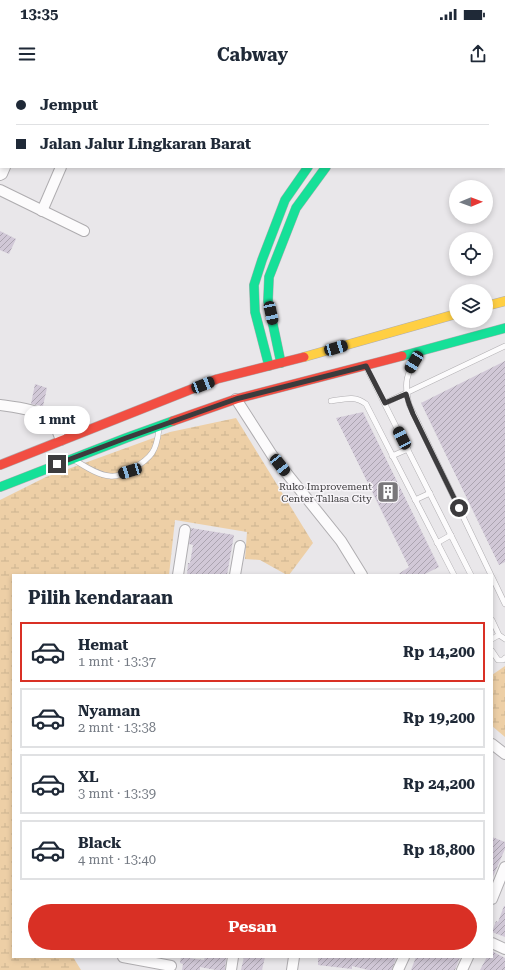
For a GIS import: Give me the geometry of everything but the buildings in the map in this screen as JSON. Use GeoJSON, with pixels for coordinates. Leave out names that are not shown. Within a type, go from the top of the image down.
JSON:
{"type":"FeatureCollection","features":[{"type":"Feature","properties":{"kind":"main road"},"geometry":{"type":"LineString","coordinates":[[268,366],[255,312],[254,285],[285,200],[307,168]]}},
{"type":"Feature","properties":{"kind":"main road"},"geometry":{"type":"LineString","coordinates":[[281,364],[268,301],[269,277],[296,208],[325,168]]}},
{"type":"Feature","properties":{"kind":"main road"},"geometry":{"type":"LineString","coordinates":[[493,304],[505,301]]}},
{"type":"Feature","properties":{"kind":"main road"},"geometry":{"type":"LineString","coordinates":[[0,464],[217,379],[392,335],[449,316]]}},
{"type":"Feature","properties":{"kind":"main road"},"geometry":{"type":"LineString","coordinates":[[0,487],[160,426],[236,399],[366,366],[398,354],[422,350],[505,328]]}},
{"type":"Feature","properties":{"kind":"street"},"geometry":{"type":"LineString","coordinates":[[42,211],[60,168]]}},
{"type":"Feature","properties":{"kind":"street"},"geometry":{"type":"LineString","coordinates":[[0,190],[84,231]]}},
{"type":"Feature","properties":{"kind":"street"},"geometry":{"type":"LineString","coordinates":[[236,399],[272,455],[341,541],[361,574]]}},
{"type":"Feature","properties":{"kind":"street"},"geometry":{"type":"LineString","coordinates":[[0,405],[40,413],[49,417],[53,421],[61,440]]}},
{"type":"Feature","properties":{"kind":"street"},"geometry":{"type":"LineString","coordinates":[[178,574],[185,530]]}},
{"type":"Feature","properties":{"kind":"street"},"geometry":{"type":"LineString","coordinates":[[235,574],[240,546]]}},
{"type":"Feature","properties":{"kind":"street"},"geometry":{"type":"LineString","coordinates":[[493,745],[505,754]]}},
{"type":"Feature","properties":{"kind":"street"},"geometry":{"type":"LineString","coordinates":[[493,897],[505,867]]}},
{"type":"Feature","properties":{"kind":"street"},"geometry":{"type":"LineString","coordinates":[[493,944],[505,949]]}},
{"type":"Feature","properties":{"kind":"street"},"geometry":{"type":"LineString","coordinates":[[130,958],[171,964]]}},
{"type":"Feature","properties":{"kind":"street"},"geometry":{"type":"LineString","coordinates":[[231,970],[233,958]]}},
{"type":"Feature","properties":{"kind":"street"},"geometry":{"type":"LineString","coordinates":[[294,958],[294,970]]}},
{"type":"Feature","properties":{"kind":"street"},"geometry":{"type":"LineString","coordinates":[[398,970],[404,958]]}},
{"type":"Feature","properties":{"kind":"street"},"geometry":{"type":"LineString","coordinates":[[462,970],[468,958]]}},
{"type":"Feature","properties":{"kind":"lane"},"geometry":{"type":"LineString","coordinates":[[385,403],[505,346]]}},
{"type":"Feature","properties":{"kind":"lane"},"geometry":{"type":"LineString","coordinates":[[422,350],[408,372],[405,384],[409,404],[491,574]]}},
{"type":"Feature","properties":{"kind":"lane"},"geometry":{"type":"LineString","coordinates":[[366,366],[470,574]]}},
{"type":"Feature","properties":{"kind":"lane"},"geometry":{"type":"LineString","coordinates":[[331,401],[353,398],[366,404],[453,574]]}},
{"type":"Feature","properties":{"kind":"lane"},"geometry":{"type":"LineString","coordinates":[[72,459],[92,470],[111,477],[130,471],[151,454],[156,445],[160,426]]}},
{"type":"Feature","properties":{"kind":"lane"},"geometry":{"type":"LineString","coordinates":[[392,456],[408,449]]}},
{"type":"Feature","properties":{"kind":"lane"},"geometry":{"type":"LineString","coordinates":[[415,500],[430,493]]}},
{"type":"Feature","properties":{"kind":"lane"},"geometry":{"type":"LineString","coordinates":[[437,543],[451,535]]}},
{"type":"Feature","properties":{"kind":"lane"},"geometry":{"type":"LineString","coordinates":[[493,578],[505,604]]}},
{"type":"Feature","properties":{"kind":"lane"},"geometry":{"type":"LineString","coordinates":[[493,622],[499,635],[505,639]]}},
{"type":"Feature","properties":{"kind":"lane"},"geometry":{"type":"LineString","coordinates":[[493,638],[499,635]]}},
{"type":"Feature","properties":{"kind":"lane"},"geometry":{"type":"LineString","coordinates":[[493,652],[498,660],[503,660],[505,658]]}},
{"type":"Feature","properties":{"kind":"green space"},"geometry":{"type":"Polygon","coordinates":[[[236,418],[313,543],[290,574],[285,574],[260,560],[245,559],[247,532],[175,520],[169,574],[12,574],[12,958],[74,958],[81,970],[0,970],[0,500],[46,477],[170,432],[236,418]]]}},
{"type":"Feature","properties":{"kind":"green space"},"geometry":{"type":"Polygon","coordinates":[[[505,666],[505,737],[493,727],[493,674],[505,666]]]}},
{"type":"Feature","properties":{"kind":"traffic: fast"},"geometry":{"type":"LineString","coordinates":[[269,366],[255,312],[254,285],[285,200],[307,168]]}},
{"type":"Feature","properties":{"kind":"traffic: fast"},"geometry":{"type":"LineString","coordinates":[[281,363],[268,301],[269,277],[296,208],[325,168]]}},
{"type":"Feature","properties":{"kind":"traffic: fast"},"geometry":{"type":"LineString","coordinates":[[402,356],[505,328]]}},
{"type":"Feature","properties":{"kind":"traffic: fast"},"geometry":{"type":"LineString","coordinates":[[0,487],[173,421]]}},
{"type":"Feature","properties":{"kind":"traffic: slow"},"geometry":{"type":"LineString","coordinates":[[493,304],[505,301]]}},
{"type":"Feature","properties":{"kind":"traffic: slow"},"geometry":{"type":"LineString","coordinates":[[304,357],[449,316]]}},
{"type":"Feature","properties":{"kind":"traffic: jam"},"geometry":{"type":"LineString","coordinates":[[173,421],[236,399],[402,356]]}},
{"type":"Feature","properties":{"kind":"traffic: jam"},"geometry":{"type":"LineString","coordinates":[[0,465],[217,379],[304,357]]}},
{"type":"Feature","properties":{"kind":"place","name":"Ruko Improvement Center Tallasa City"},"geometry":{"type":"Point","coordinates":[388,492]}},
{"type":"Feature","properties":{"kind":"route"},"geometry":{"type":"LineString","coordinates":[[57,464],[236,399],[366,366],[385,403],[406,394],[413,414],[459,508]]}}]}
